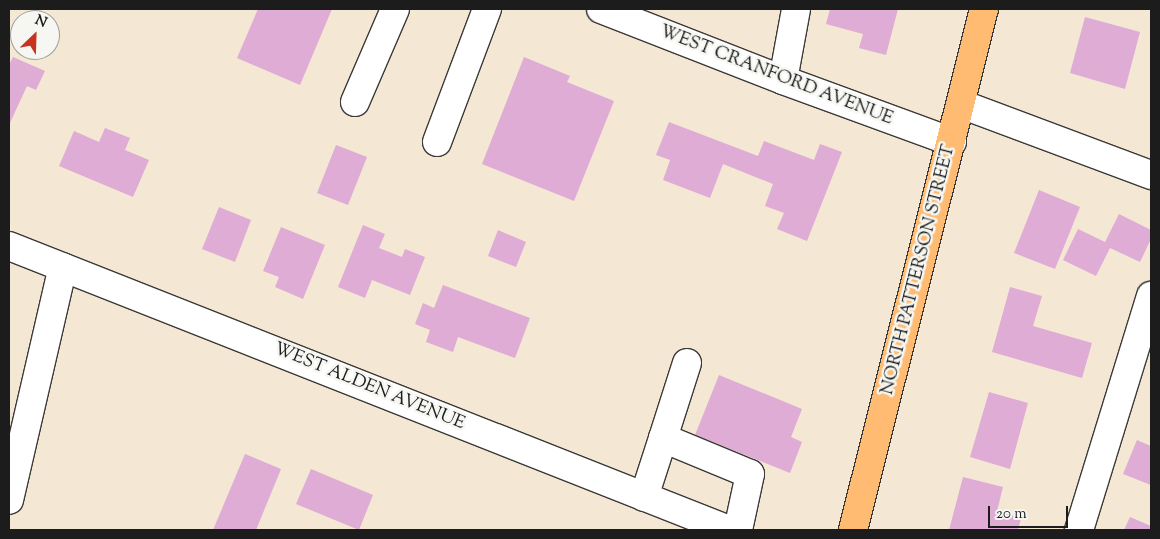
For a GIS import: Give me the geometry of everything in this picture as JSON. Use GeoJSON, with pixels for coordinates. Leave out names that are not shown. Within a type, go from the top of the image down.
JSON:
{"type":"FeatureCollection","features":[{"type":"Feature","properties":{"kind":"main road","name":"NORTH PATTERSON STREET"},"geometry":{"type":"LineString","coordinates":[[853,530],[984,9]]}},
{"type":"Feature","properties":{"kind":"street"},"geometry":{"type":"LineString","coordinates":[[355,102],[394,9]]}},
{"type":"Feature","properties":{"kind":"street"},"geometry":{"type":"LineString","coordinates":[[437,142],[487,9]]}},
{"type":"Feature","properties":{"kind":"street","name":"WEST CRANFORD AVENUE"},"geometry":{"type":"LineString","coordinates":[[601,9],[783,80],[952,142]]}},
{"type":"Feature","properties":{"kind":"street"},"geometry":{"type":"LineString","coordinates":[[783,80],[796,9]]}},
{"type":"Feature","properties":{"kind":"street"},"geometry":{"type":"LineString","coordinates":[[961,104],[1151,175]]}},
{"type":"Feature","properties":{"kind":"street","name":"WEST ALDEN AVENUE"},"geometry":{"type":"LineString","coordinates":[[9,246],[729,530]]}},
{"type":"Feature","properties":{"kind":"street"},"geometry":{"type":"LineString","coordinates":[[9,500],[63,267]]}},
{"type":"Feature","properties":{"kind":"street"},"geometry":{"type":"LineString","coordinates":[[1079,530],[1151,296]]}},
{"type":"Feature","properties":{"kind":"street"},"geometry":{"type":"LineString","coordinates":[[644,496],[687,362]]}},
{"type":"Feature","properties":{"kind":"street"},"geometry":{"type":"LineString","coordinates":[[663,438],[750,474],[738,530]]}},
{"type":"Feature","properties":{"kind":"building"},"geometry":{"type":"Polygon","coordinates":[[[258,9],[332,9],[300,85],[237,58],[258,9]]]}},
{"type":"Feature","properties":{"kind":"building"},"geometry":{"type":"Polygon","coordinates":[[[830,9],[898,9],[886,55],[859,48],[863,34],[826,24],[830,9]]]}},
{"type":"Feature","properties":{"kind":"building"},"geometry":{"type":"Polygon","coordinates":[[[1085,17],[1140,32],[1125,89],[1070,73],[1085,17]]]}},
{"type":"Feature","properties":{"kind":"building"},"geometry":{"type":"Polygon","coordinates":[[[524,57],[570,76],[567,82],[614,101],[574,201],[482,164],[524,57]]]}},
{"type":"Feature","properties":{"kind":"building"},"geometry":{"type":"Polygon","coordinates":[[[12,60],[20,60],[45,71],[36,90],[27,86],[9,125],[9,65],[12,60]]]}},
{"type":"Feature","properties":{"kind":"building"},"geometry":{"type":"Polygon","coordinates":[[[669,122],[758,156],[764,141],[814,160],[820,144],[842,152],[807,241],[777,229],[784,213],[765,206],[773,184],[723,164],[710,198],[663,180],[670,160],[656,155],[669,122]]]}},
{"type":"Feature","properties":{"kind":"building"},"geometry":{"type":"Polygon","coordinates":[[[105,128],[130,138],[125,150],[149,160],[133,197],[59,166],[74,131],[99,142],[105,128]]]}},
{"type":"Feature","properties":{"kind":"building"},"geometry":{"type":"Polygon","coordinates":[[[336,145],[367,157],[348,205],[317,193],[336,145]]]}},
{"type":"Feature","properties":{"kind":"building"},"geometry":{"type":"Polygon","coordinates":[[[1039,190],[1080,207],[1055,269],[1014,253],[1039,190]]]}},
{"type":"Feature","properties":{"kind":"building"},"geometry":{"type":"Polygon","coordinates":[[[219,207],[251,220],[235,262],[202,249],[219,207]]]}},
{"type":"Feature","properties":{"kind":"building"},"geometry":{"type":"Polygon","coordinates":[[[1119,214],[1151,230],[1151,239],[1140,262],[1110,248],[1096,276],[1063,260],[1078,229],[1105,242],[1119,214]]]}},
{"type":"Feature","properties":{"kind":"building"},"geometry":{"type":"Polygon","coordinates":[[[363,225],[385,234],[379,248],[402,257],[405,249],[425,257],[410,295],[372,280],[365,298],[338,287],[363,225]]]}},
{"type":"Feature","properties":{"kind":"building"},"geometry":{"type":"Polygon","coordinates":[[[281,227],[325,245],[303,299],[275,287],[279,277],[263,271],[281,227]]]}},
{"type":"Feature","properties":{"kind":"building"},"geometry":{"type":"Polygon","coordinates":[[[498,230],[526,242],[516,267],[488,256],[498,230]]]}},
{"type":"Feature","properties":{"kind":"building"},"geometry":{"type":"Polygon","coordinates":[[[443,285],[530,318],[515,358],[458,337],[453,352],[426,342],[430,330],[415,324],[423,303],[434,308],[443,285]]]}},
{"type":"Feature","properties":{"kind":"building"},"geometry":{"type":"Polygon","coordinates":[[[1010,287],[1042,296],[1033,326],[1092,343],[1082,378],[992,352],[1010,287]]]}},
{"type":"Feature","properties":{"kind":"building"},"geometry":{"type":"Polygon","coordinates":[[[719,375],[802,409],[791,437],[802,442],[790,473],[695,435],[719,375]]]}},
{"type":"Feature","properties":{"kind":"building"},"geometry":{"type":"Polygon","coordinates":[[[989,392],[1028,403],[1010,469],[970,457],[989,392]]]}},
{"type":"Feature","properties":{"kind":"building"},"geometry":{"type":"Polygon","coordinates":[[[1137,440],[1151,446],[1151,485],[1123,474],[1137,440]]]}},
{"type":"Feature","properties":{"kind":"building"},"geometry":{"type":"Polygon","coordinates":[[[245,454],[281,469],[256,530],[213,530],[245,454]]]}},
{"type":"Feature","properties":{"kind":"building"},"geometry":{"type":"Polygon","coordinates":[[[311,469],[373,495],[359,530],[296,504],[311,469]]]}},
{"type":"Feature","properties":{"kind":"building"},"geometry":{"type":"Polygon","coordinates":[[[963,477],[1003,487],[997,511],[1021,518],[1018,530],[949,530],[963,477]]]}},
{"type":"Feature","properties":{"kind":"building"},"geometry":{"type":"Polygon","coordinates":[[[1130,517],[1151,526],[1151,530],[1124,530],[1130,517]]]}}]}
